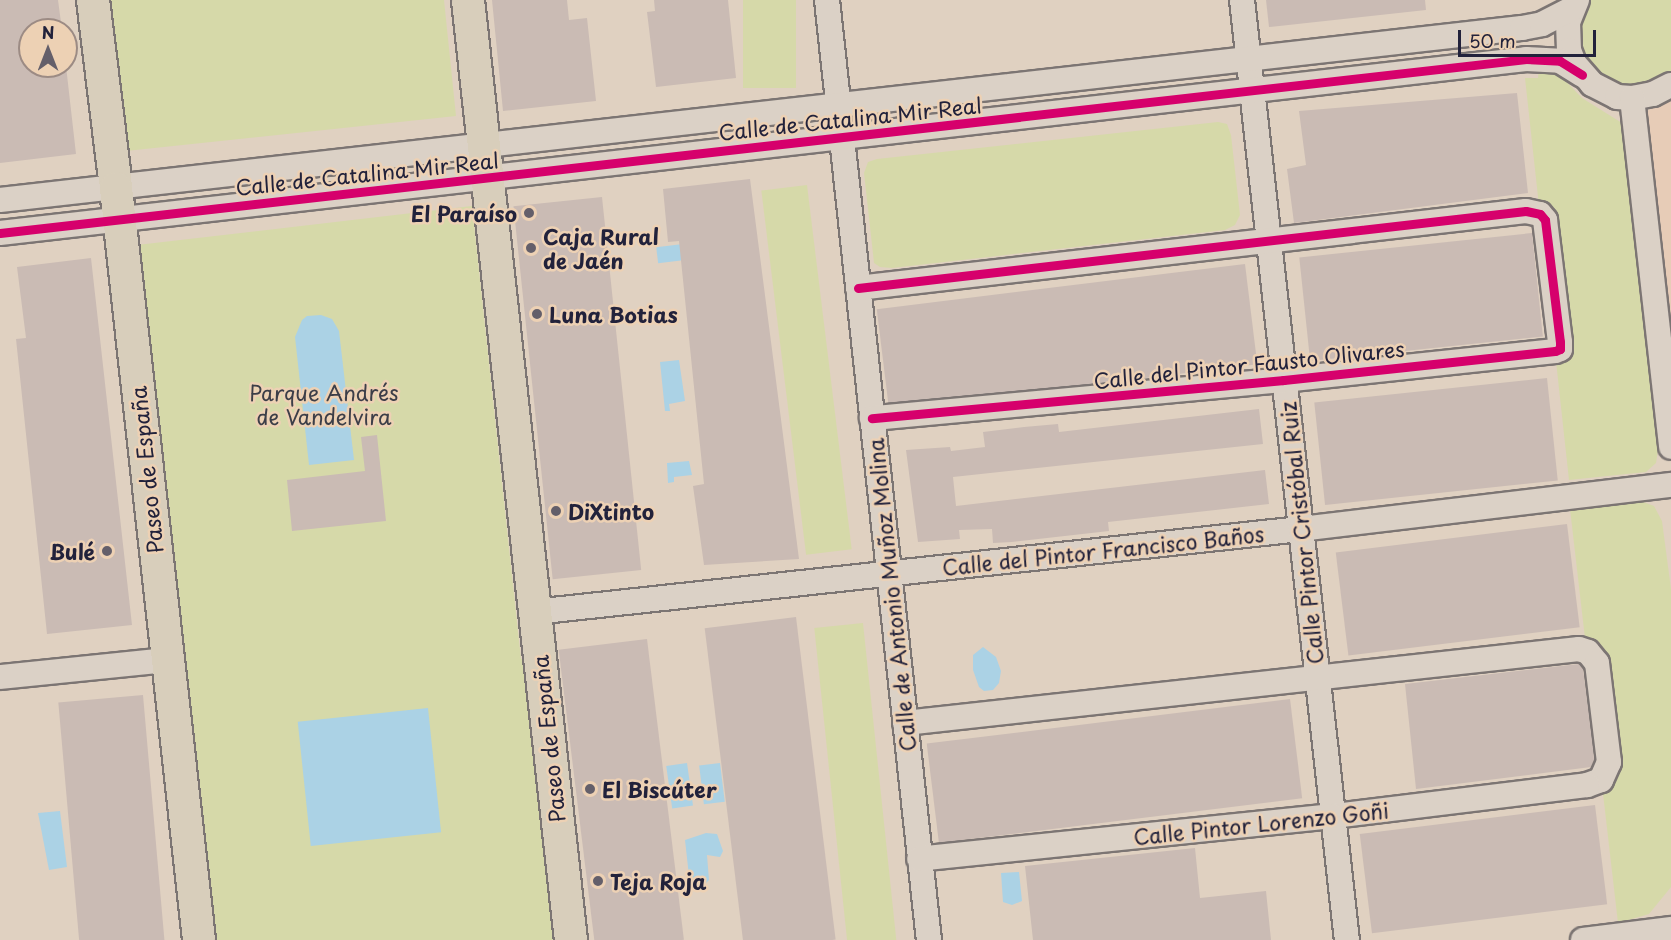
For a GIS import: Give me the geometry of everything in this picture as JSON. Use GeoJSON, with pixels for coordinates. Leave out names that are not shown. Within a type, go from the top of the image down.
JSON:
{"type":"FeatureCollection","features":[{"type":"Feature","properties":{"kind":"main road","name":"Paseo de España"},"geometry":{"type":"LineString","coordinates":[[93,0],[199,940]]}},
{"type":"Feature","properties":{"kind":"main road","name":"Paseo de España"},"geometry":{"type":"LineString","coordinates":[[468,0],[571,940]]}},
{"type":"Feature","properties":{"kind":"street","name":"Calle de Antonio Muñoz Molina"},"geometry":{"type":"LineString","coordinates":[[827,0],[929,940]]}},
{"type":"Feature","properties":{"kind":"street","name":"Calle Pintor Cristóbal Ruiz"},"geometry":{"type":"LineString","coordinates":[[1242,0],[1347,940]]}},
{"type":"Feature","properties":{"kind":"street","name":"Calle de Catalina Mir Real"},"geometry":{"type":"LineString","coordinates":[[0,200],[1522,28],[1542,24],[1574,4]]}},
{"type":"Feature","properties":{"kind":"street"},"geometry":{"type":"LineString","coordinates":[[1574,4],[1567,36],[1574,63],[1582,75]]}},
{"type":"Feature","properties":{"kind":"street","name":"Calle de Catalina Mir Real"},"geometry":{"type":"LineString","coordinates":[[0,233],[1526,59],[1560,61],[1604,92],[1632,98]]}},
{"type":"Feature","properties":{"kind":"street"},"geometry":{"type":"LineString","coordinates":[[1671,85],[1653,94],[1632,98],[1671,447]]}},
{"type":"Feature","properties":{"kind":"street","name":"Calle del Pintor Fausto Olivares"},"geometry":{"type":"LineString","coordinates":[[872,418],[1284,380],[1560,349],[1545,220],[1533,212],[1269,240]]}},
{"type":"Feature","properties":{"kind":"street"},"geometry":{"type":"LineString","coordinates":[[858,288],[1269,240]]}},
{"type":"Feature","properties":{"kind":"street","name":"Calle del Pintor Francisco Baños"},"geometry":{"type":"LineString","coordinates":[[534,612],[1301,529],[1671,485]]}},
{"type":"Feature","properties":{"kind":"street","name":"Calle Pintor Lorenzo Goñi"},"geometry":{"type":"LineString","coordinates":[[919,859],[1333,816],[1587,785],[1601,780],[1610,762],[1596,663],[1588,652],[1569,648],[1317,676]]}},
{"type":"Feature","properties":{"kind":"street"},"geometry":{"type":"LineString","coordinates":[[0,677],[167,660]]}},
{"type":"Feature","properties":{"kind":"street"},"geometry":{"type":"LineString","coordinates":[[905,723],[1317,676]]}},
{"type":"Feature","properties":{"kind":"street"},"geometry":{"type":"LineString","coordinates":[[1583,940],[1671,929]]}},
{"type":"Feature","properties":{"kind":"shaded area"},"geometry":{"type":"Polygon","coordinates":[[[1671,98],[1671,380],[1640,115],[1671,98]]]}},
{"type":"Feature","properties":{"kind":"green space"},"geometry":{"type":"Polygon","coordinates":[[[110,0],[444,0],[456,116],[126,151],[110,0]]]}},
{"type":"Feature","properties":{"kind":"green space"},"geometry":{"type":"Polygon","coordinates":[[[743,0],[796,0],[796,88],[743,88],[743,0]]]}},
{"type":"Feature","properties":{"kind":"green space"},"geometry":{"type":"Polygon","coordinates":[[[1591,0],[1671,0],[1671,72],[1644,87],[1620,87],[1601,79],[1581,53],[1578,32],[1583,12],[1591,0]]]}},
{"type":"Feature","properties":{"kind":"green space"},"geometry":{"type":"Polygon","coordinates":[[[1539,67],[1560,75],[1582,98],[1622,123],[1659,444],[1656,463],[1646,472],[1569,480],[1525,78],[1538,78],[1539,67]]]}},
{"type":"Feature","properties":{"kind":"green space"},"geometry":{"type":"Polygon","coordinates":[[[1218,122],[1227,124],[1231,135],[1240,215],[1235,225],[1225,230],[892,268],[880,267],[874,263],[864,173],[868,162],[877,159],[1218,122]]]}},
{"type":"Feature","properties":{"kind":"green space"},"geometry":{"type":"Polygon","coordinates":[[[807,185],[852,549],[806,555],[761,191],[807,185]]]}},
{"type":"Feature","properties":{"kind":"green space","name":"Parque Andrés de Vandelvira"},"geometry":{"type":"Polygon","coordinates":[[[472,206],[521,659],[527,659],[558,940],[211,940],[137,245],[472,206]]]}},
{"type":"Feature","properties":{"kind":"green space"},"geometry":{"type":"Polygon","coordinates":[[[1638,500],[1654,506],[1662,521],[1671,589],[1671,887],[1649,914],[1618,923],[1570,509],[1638,500]]]}},
{"type":"Feature","properties":{"kind":"green space"},"geometry":{"type":"Polygon","coordinates":[[[863,623],[896,940],[847,940],[814,628],[863,623]]]}},
{"type":"Feature","properties":{"kind":"water"},"geometry":{"type":"Polygon","coordinates":[[[683,244],[685,260],[658,263],[656,247],[683,244]]]}},
{"type":"Feature","properties":{"kind":"water"},"geometry":{"type":"Polygon","coordinates":[[[321,315],[332,319],[339,331],[354,460],[309,465],[295,337],[302,320],[307,316],[321,315]]]}},
{"type":"Feature","properties":{"kind":"water"},"geometry":{"type":"Polygon","coordinates":[[[679,360],[685,401],[669,404],[670,411],[665,411],[660,362],[679,360]]]}},
{"type":"Feature","properties":{"kind":"water"},"geometry":{"type":"Polygon","coordinates":[[[689,461],[692,475],[674,477],[674,482],[668,483],[667,463],[689,461]]]}},
{"type":"Feature","properties":{"kind":"water"},"geometry":{"type":"Polygon","coordinates":[[[983,647],[996,657],[1001,671],[999,683],[993,690],[984,691],[979,687],[973,670],[973,655],[983,647]]]}},
{"type":"Feature","properties":{"kind":"water"},"geometry":{"type":"Polygon","coordinates":[[[428,708],[441,832],[311,846],[298,722],[428,708]]]}},
{"type":"Feature","properties":{"kind":"water"},"geometry":{"type":"Polygon","coordinates":[[[687,763],[693,806],[672,809],[666,766],[687,763]]]}},
{"type":"Feature","properties":{"kind":"water"},"geometry":{"type":"Polygon","coordinates":[[[720,763],[725,802],[704,804],[699,766],[720,763]]]}},
{"type":"Feature","properties":{"kind":"water"},"geometry":{"type":"Polygon","coordinates":[[[60,811],[67,867],[49,870],[38,813],[60,811]]]}},
{"type":"Feature","properties":{"kind":"water"},"geometry":{"type":"Polygon","coordinates":[[[706,833],[717,834],[723,851],[720,857],[707,855],[709,880],[704,885],[695,886],[689,876],[685,840],[706,833]]]}},
{"type":"Feature","properties":{"kind":"water"},"geometry":{"type":"Polygon","coordinates":[[[1019,872],[1022,901],[1012,905],[1003,902],[1001,873],[1019,872]]]}},
{"type":"Feature","properties":{"kind":"building"},"geometry":{"type":"Polygon","coordinates":[[[0,0],[58,0],[60,18],[18,18],[18,78],[67,78],[76,154],[0,163],[0,0]]]}},
{"type":"Feature","properties":{"kind":"building"},"geometry":{"type":"Polygon","coordinates":[[[492,0],[567,0],[569,20],[587,18],[596,101],[503,111],[492,0]]]}},
{"type":"Feature","properties":{"kind":"building"},"geometry":{"type":"Polygon","coordinates":[[[654,0],[728,0],[736,78],[656,87],[647,12],[655,11],[654,0]]]}},
{"type":"Feature","properties":{"kind":"building"},"geometry":{"type":"Polygon","coordinates":[[[1266,0],[1425,0],[1426,10],[1269,27],[1266,0]]]}},
{"type":"Feature","properties":{"kind":"building"},"geometry":{"type":"Polygon","coordinates":[[[1517,93],[1528,193],[1294,223],[1287,169],[1306,165],[1299,111],[1517,93]]]}},
{"type":"Feature","properties":{"kind":"building"},"geometry":{"type":"Polygon","coordinates":[[[750,179],[799,559],[704,565],[693,486],[704,484],[679,241],[668,242],[663,189],[750,179]]]}},
{"type":"Feature","properties":{"kind":"building"},"geometry":{"type":"Polygon","coordinates":[[[602,197],[641,570],[553,579],[513,206],[602,197]]]}},
{"type":"Feature","properties":{"kind":"building"},"geometry":{"type":"Polygon","coordinates":[[[1532,233],[1543,336],[1310,361],[1299,257],[1532,233]]]}},
{"type":"Feature","properties":{"kind":"building"},"geometry":{"type":"Polygon","coordinates":[[[91,258],[132,625],[47,634],[16,339],[26,338],[17,267],[91,258]]]}},
{"type":"Feature","properties":{"kind":"building"},"geometry":{"type":"Polygon","coordinates":[[[1245,264],[1257,364],[889,409],[877,309],[1245,264]]]}},
{"type":"Feature","properties":{"kind":"building"},"geometry":{"type":"Polygon","coordinates":[[[1547,378],[1558,480],[1325,505],[1314,402],[1547,378]]]}},
{"type":"Feature","properties":{"kind":"building"},"geometry":{"type":"Polygon","coordinates":[[[1259,409],[1263,444],[953,477],[956,506],[1265,470],[1269,504],[1108,522],[1109,531],[1012,542],[993,543],[992,529],[959,530],[960,539],[918,542],[906,450],[950,447],[951,451],[985,447],[983,432],[1024,427],[1058,424],[1059,432],[1259,409]]]}},
{"type":"Feature","properties":{"kind":"building"},"geometry":{"type":"Polygon","coordinates":[[[377,435],[386,521],[292,531],[287,480],[365,471],[361,437],[377,435]]]}},
{"type":"Feature","properties":{"kind":"building"},"geometry":{"type":"Polygon","coordinates":[[[1567,524],[1580,627],[1348,656],[1336,552],[1567,524]]]}},
{"type":"Feature","properties":{"kind":"building"},"geometry":{"type":"Polygon","coordinates":[[[796,617],[836,940],[743,940],[705,628],[796,617]]]}},
{"type":"Feature","properties":{"kind":"building"},"geometry":{"type":"Polygon","coordinates":[[[647,639],[684,940],[594,940],[559,650],[647,639]]]}},
{"type":"Feature","properties":{"kind":"building"},"geometry":{"type":"Polygon","coordinates":[[[1579,664],[1583,669],[1592,736],[1594,760],[1591,767],[1416,789],[1405,684],[1579,664]]]}},
{"type":"Feature","properties":{"kind":"building"},"geometry":{"type":"Polygon","coordinates":[[[143,695],[164,940],[79,940],[58,702],[143,695]]]}},
{"type":"Feature","properties":{"kind":"building"},"geometry":{"type":"Polygon","coordinates":[[[1290,699],[1302,798],[939,843],[927,744],[1290,699]]]}},
{"type":"Feature","properties":{"kind":"building"},"geometry":{"type":"Polygon","coordinates":[[[1595,805],[1607,904],[1372,933],[1360,834],[1595,805]]]}},
{"type":"Feature","properties":{"kind":"building"},"geometry":{"type":"Polygon","coordinates":[[[1195,848],[1200,898],[1266,891],[1271,940],[1033,940],[1025,866],[1195,848]]]}},
{"type":"Feature","properties":{"kind":"cycle path"},"geometry":{"type":"LineString","coordinates":[[0,233],[1526,59],[1560,61],[1582,75]]}},
{"type":"Feature","properties":{"kind":"cycle path"},"geometry":{"type":"LineString","coordinates":[[858,288],[1526,211],[1540,214],[1545,220],[1560,342],[1560,349],[1555,351],[1284,380],[872,418]]}},
{"type":"Feature","properties":{"kind":"place","name":"El Paraíso"},"geometry":{"type":"Point","coordinates":[529,213]}},
{"type":"Feature","properties":{"kind":"place","name":"Caja Rural de Jaén"},"geometry":{"type":"Point","coordinates":[531,248]}},
{"type":"Feature","properties":{"kind":"place","name":"Luna Botias"},"geometry":{"type":"Point","coordinates":[537,314]}},
{"type":"Feature","properties":{"kind":"place","name":"DiXtinto"},"geometry":{"type":"Point","coordinates":[556,511]}},
{"type":"Feature","properties":{"kind":"place","name":"Bulé"},"geometry":{"type":"Point","coordinates":[107,551]}},
{"type":"Feature","properties":{"kind":"place","name":"El Biscúter"},"geometry":{"type":"Point","coordinates":[590,789]}},
{"type":"Feature","properties":{"kind":"place","name":"Teja Roja"},"geometry":{"type":"Point","coordinates":[598,881]}}]}
